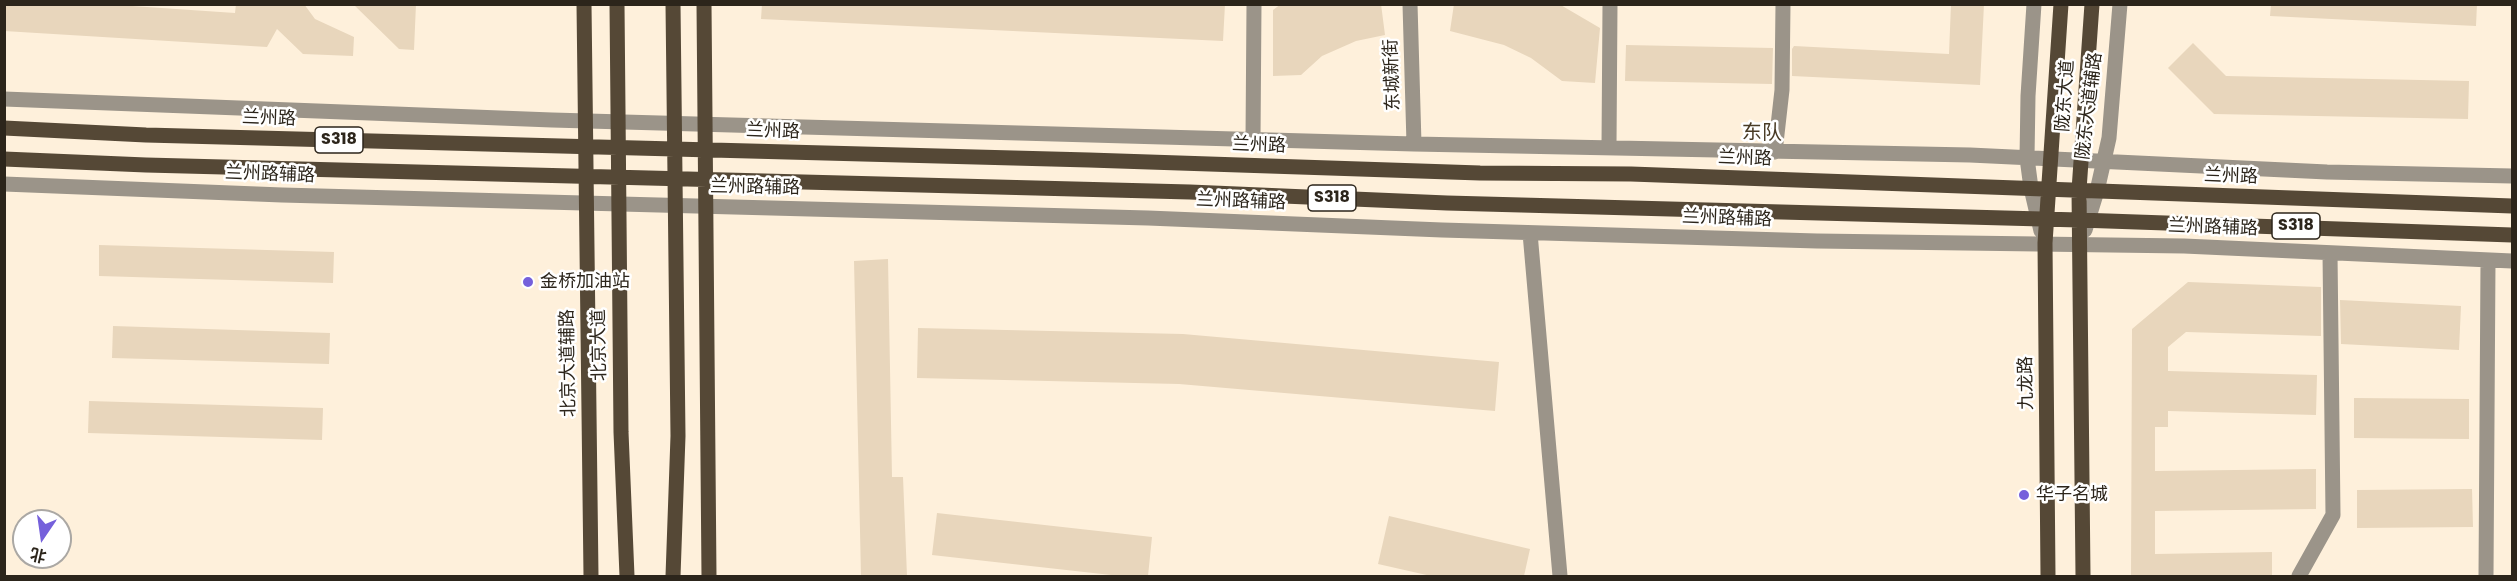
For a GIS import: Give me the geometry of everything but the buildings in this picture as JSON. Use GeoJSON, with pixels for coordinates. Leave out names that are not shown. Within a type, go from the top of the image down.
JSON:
{"type":"FeatureCollection","features":[{"type":"Feature","properties":{"kind":"main road","name":"北京大道辅路"},"geometry":{"type":"LineString","coordinates":[[584,4],[591,576]]}},
{"type":"Feature","properties":{"kind":"main road","name":"北京大道"},"geometry":{"type":"LineString","coordinates":[[617,4],[621,420],[627,576]]}},
{"type":"Feature","properties":{"kind":"main road"},"geometry":{"type":"LineString","coordinates":[[673,4],[678,436],[674,576]]}},
{"type":"Feature","properties":{"kind":"main road"},"geometry":{"type":"LineString","coordinates":[[704,4],[709,576]]}},
{"type":"Feature","properties":{"kind":"main road","name":"陇东大道"},"geometry":{"type":"LineString","coordinates":[[2048,189],[2061,4]]}},
{"type":"Feature","properties":{"kind":"main road","name":"陇东大道"},"geometry":{"type":"LineString","coordinates":[[2079,190],[2092,4]]}},
{"type":"Feature","properties":{"kind":"main road","name":"兰州路"},"geometry":{"type":"LineString","coordinates":[[4,128],[146,135],[705,149],[1469,173],[1631,174],[2512,206]]}},
{"type":"Feature","properties":{"kind":"main road","name":"S318"},"geometry":{"type":"LineString","coordinates":[[4,159],[158,166],[1190,192],[1481,204],[2084,220],[2512,235]]}},
{"type":"Feature","properties":{"kind":"main road"},"geometry":{"type":"LineString","coordinates":[[2042,219],[2048,189]]}},
{"type":"Feature","properties":{"kind":"main road"},"geometry":{"type":"LineString","coordinates":[[2079,190],[2084,220],[2079,244],[2083,576]]}},
{"type":"Feature","properties":{"kind":"main road","name":"九龙路"},"geometry":{"type":"LineString","coordinates":[[2045,243],[2048,576]]}},
{"type":"Feature","properties":{"kind":"street"},"geometry":{"type":"LineString","coordinates":[[1253,139],[1254,4]]}},
{"type":"Feature","properties":{"kind":"street","name":"东城新街"},"geometry":{"type":"LineString","coordinates":[[1410,4],[1414,144]]}},
{"type":"Feature","properties":{"kind":"street"},"geometry":{"type":"LineString","coordinates":[[1609,146],[1610,4]]}},
{"type":"Feature","properties":{"kind":"street"},"geometry":{"type":"LineString","coordinates":[[1775,152],[1782,90],[1783,4]]}},
{"type":"Feature","properties":{"kind":"street"},"geometry":{"type":"LineString","coordinates":[[2034,4],[2028,96],[2027,158],[2031,188],[2042,219],[2045,243]]}},
{"type":"Feature","properties":{"kind":"street","name":"陇东大道辅路"},"geometry":{"type":"LineString","coordinates":[[2084,220],[2097,191],[2104,162],[2113,102],[2120,4]]}},
{"type":"Feature","properties":{"kind":"street"},"geometry":{"type":"LineString","coordinates":[[4,99],[243,110],[1414,144],[1609,146],[2027,158],[2327,172],[2512,176]]}},
{"type":"Feature","properties":{"kind":"street","name":"兰州路辅路"},"geometry":{"type":"LineString","coordinates":[[4,184],[282,195],[1148,218],[1817,241],[2079,244],[2512,261]]}},
{"type":"Feature","properties":{"kind":"street"},"geometry":{"type":"LineString","coordinates":[[1530,232],[1560,576]]}},
{"type":"Feature","properties":{"kind":"street"},"geometry":{"type":"LineString","coordinates":[[2300,576],[2333,515],[2330,253]]}},
{"type":"Feature","properties":{"kind":"street"},"geometry":{"type":"LineString","coordinates":[[2486,576],[2488,261]]}},
{"type":"Feature","properties":{"kind":"place","name":"金桥加油站"},"geometry":{"type":"Point","coordinates":[528,282]}},
{"type":"Feature","properties":{"kind":"place","name":"华子名城"},"geometry":{"type":"Point","coordinates":[2024,495]}},
{"type":"Feature","properties":{"kind":"district","name":"东队"},"geometry":{"type":"Point","coordinates":[1762,134]}}]}
